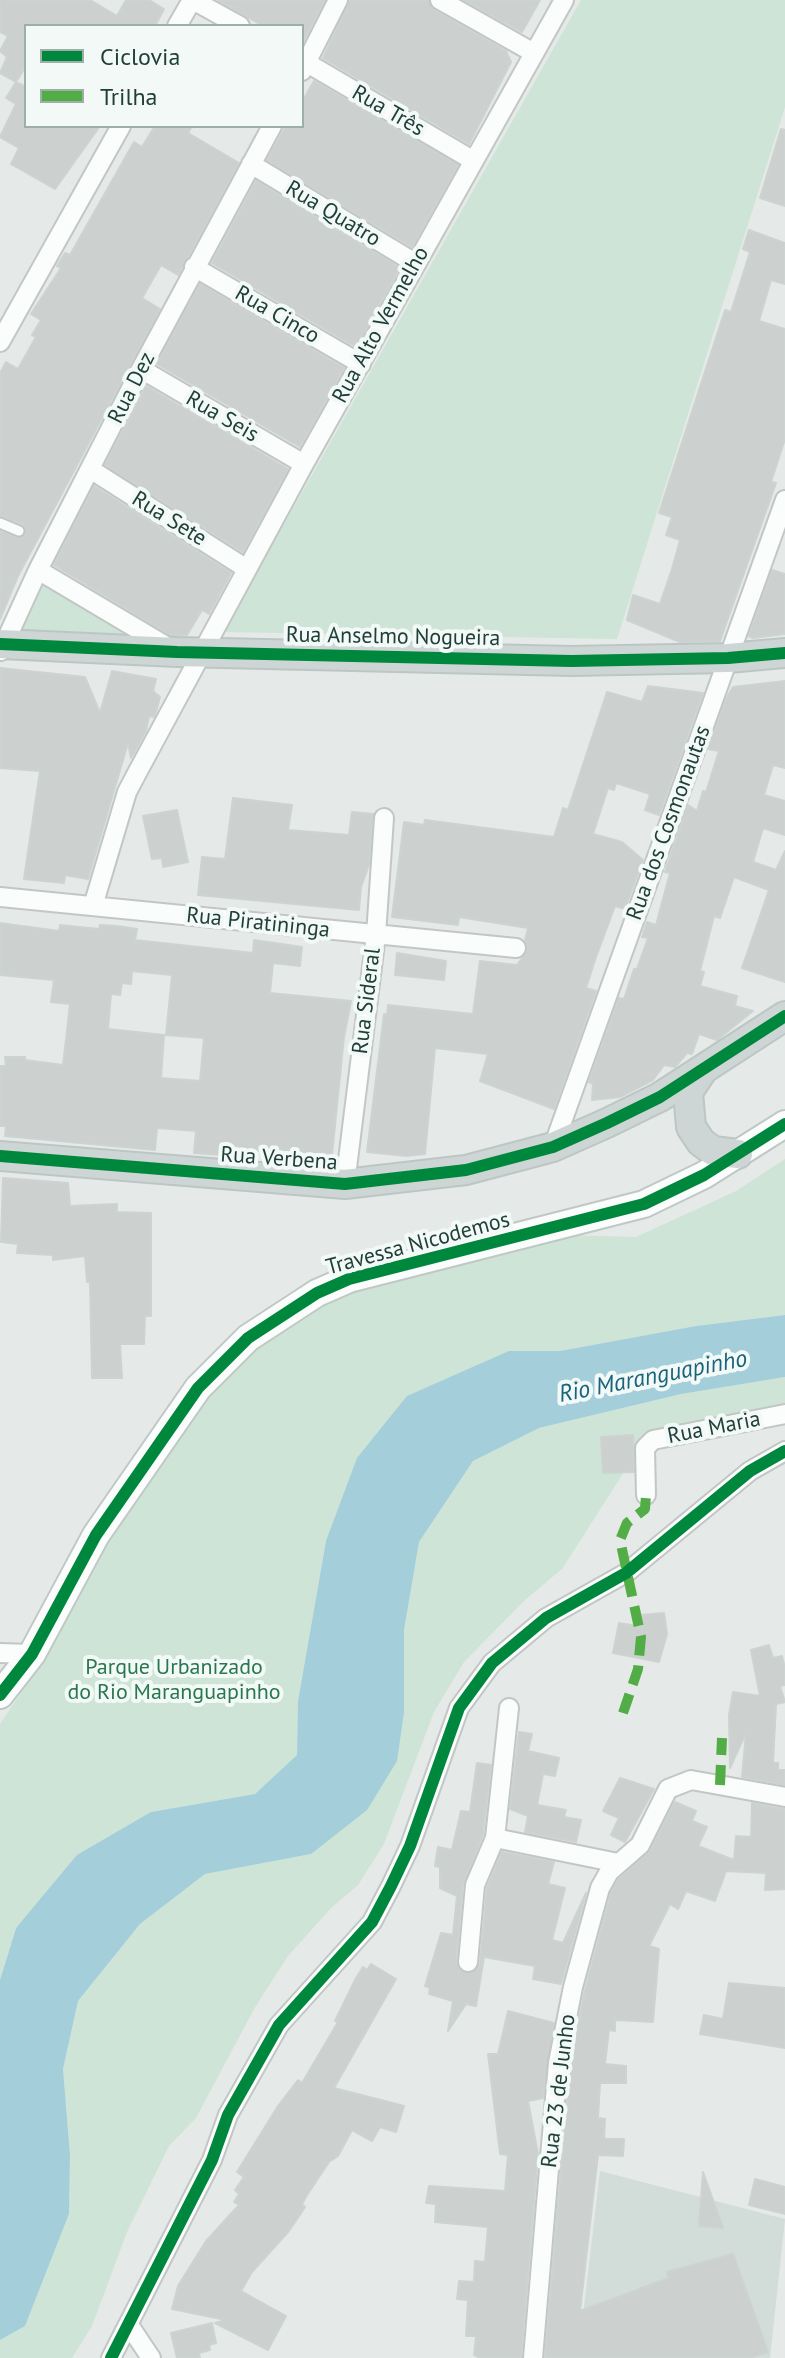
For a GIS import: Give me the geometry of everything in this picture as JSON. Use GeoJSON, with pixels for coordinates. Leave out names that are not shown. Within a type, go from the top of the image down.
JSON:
{"type":"FeatureCollection","features":[{"type":"Feature","properties":{"kind":"main road","name":"Rua Anselmo Nogueira"},"geometry":{"type":"LineString","coordinates":[[3,639],[190,652],[571,661],[728,658],[785,653]]}},
{"type":"Feature","properties":{"kind":"main road","name":"Rua Verbena"},"geometry":{"type":"LineString","coordinates":[[0,1156],[345,1184],[466,1170],[553,1147],[660,1097],[785,1016]]}},
{"type":"Feature","properties":{"kind":"main road"},"geometry":{"type":"LineString","coordinates":[[704,1068],[688,1092],[691,1127],[701,1142],[713,1151],[738,1154]]}},
{"type":"Feature","properties":{"kind":"main road","name":"Travessa Nicodemos"},"geometry":{"type":"LineString","coordinates":[[0,1695],[32,1654],[96,1535],[198,1388],[248,1338],[317,1293],[349,1279],[644,1204],[677,1190],[785,1124]]}},
{"type":"Feature","properties":{"kind":"street"},"geometry":{"type":"LineString","coordinates":[[178,24],[192,0],[236,24]]}},
{"type":"Feature","properties":{"kind":"street"},"geometry":{"type":"LineString","coordinates":[[304,62],[338,0]]}},
{"type":"Feature","properties":{"kind":"street"},"geometry":{"type":"LineString","coordinates":[[440,0],[534,53]]}},
{"type":"Feature","properties":{"kind":"street","name":"Rua Alto Vermelho"},"geometry":{"type":"LineString","coordinates":[[93,906],[127,792],[190,652],[247,569],[564,0]]}},
{"type":"Feature","properties":{"kind":"street","name":"Rua Três"},"geometry":{"type":"LineString","coordinates":[[304,65],[474,161]]}},
{"type":"Feature","properties":{"kind":"street"},"geometry":{"type":"LineString","coordinates":[[0,342],[120,128]]}},
{"type":"Feature","properties":{"kind":"street","name":"Rua Dez"},"geometry":{"type":"LineString","coordinates":[[3,639],[194,267],[271,128]]}},
{"type":"Feature","properties":{"kind":"street","name":"Rua Quatro"},"geometry":{"type":"LineString","coordinates":[[251,164],[415,263]]}},
{"type":"Feature","properties":{"kind":"street","name":"Rua Cinco"},"geometry":{"type":"LineString","coordinates":[[194,267],[361,364]]}},
{"type":"Feature","properties":{"kind":"street","name":"Rua Seis"},"geometry":{"type":"LineString","coordinates":[[141,369],[304,464]]}},
{"type":"Feature","properties":{"kind":"street","name":"Rua Sete"},"geometry":{"type":"LineString","coordinates":[[90,469],[247,569]]}},
{"type":"Feature","properties":{"kind":"street","name":"Rua dos Cosmonautas"},"geometry":{"type":"LineString","coordinates":[[553,1147],[785,500]]}},
{"type":"Feature","properties":{"kind":"street"},"geometry":{"type":"LineString","coordinates":[[38,570],[190,652]]}},
{"type":"Feature","properties":{"kind":"street","name":"Rua Sideral"},"geometry":{"type":"LineString","coordinates":[[345,1184],[376,935],[384,818]]}},
{"type":"Feature","properties":{"kind":"street","name":"Rua Piratininga"},"geometry":{"type":"LineString","coordinates":[[0,897],[516,948]]}},
{"type":"Feature","properties":{"kind":"street","name":"Rua Maria"},"geometry":{"type":"LineString","coordinates":[[646,1495],[645,1448],[653,1440],[785,1414]]}},
{"type":"Feature","properties":{"kind":"street"},"geometry":{"type":"LineString","coordinates":[[111,2358],[212,2160],[228,2115],[279,2025],[372,1922],[410,1846],[459,1708],[492,1663],[546,1618],[626,1573],[750,1471],[785,1451]]}},
{"type":"Feature","properties":{"kind":"street"},"geometry":{"type":"LineString","coordinates":[[0,1653],[32,1654]]}},
{"type":"Feature","properties":{"kind":"street"},"geometry":{"type":"LineString","coordinates":[[468,1962],[475,1885],[495,1838],[509,1708]]}},
{"type":"Feature","properties":{"kind":"street","name":"Rua 23 de Junho"},"geometry":{"type":"LineString","coordinates":[[533,2358],[558,2063],[595,1901],[609,1872],[640,1845],[661,1797],[680,1784],[691,1780],[785,1797]]}},
{"type":"Feature","properties":{"kind":"street"},"geometry":{"type":"LineString","coordinates":[[495,1838],[618,1863]]}},
{"type":"Feature","properties":{"kind":"street"},"geometry":{"type":"LineString","coordinates":[[129,2325],[151,2358]]}},
{"type":"Feature","properties":{"kind":"lane"},"geometry":{"type":"LineString","coordinates":[[0,523],[19,531]]}},
{"type":"Feature","properties":{"kind":"shaded area"},"geometry":{"type":"Polygon","coordinates":[[[600,2171],[785,2219],[770,2358],[578,2358],[600,2171]]]}},
{"type":"Feature","properties":{"kind":"green space"},"geometry":{"type":"Polygon","coordinates":[[[581,0],[785,0],[785,107],[617,639],[223,632],[581,0]]]}},
{"type":"Feature","properties":{"kind":"green space"},"geometry":{"type":"Polygon","coordinates":[[[43,577],[140,638],[18,633],[43,577]]]}},
{"type":"Feature","properties":{"kind":"green space","name":"Parque Urbanizado do Rio Maranguapinho"},"geometry":{"type":"Polygon","coordinates":[[[785,1159],[785,1315],[696,1326],[560,1351],[509,1351],[326,1541],[298,1701],[297,1755],[255,1794],[151,1812],[16,1927],[0,1980],[0,1724],[48,1653],[109,1532],[206,1395],[255,1347],[299,1314],[352,1287],[562,1235],[636,1237],[736,1191],[785,1159]]]}},
{"type":"Feature","properties":{"kind":"green space"},"geometry":{"type":"Polygon","coordinates":[[[785,1377],[785,1408],[638,1450],[562,1569],[526,1599],[464,1662],[434,1712],[384,1844],[358,1885],[331,1908],[288,1956],[254,2009],[196,2118],[169,2146],[127,2232],[92,2326],[72,2358],[0,2358],[0,2340],[25,2326],[69,2214],[70,2155],[63,2069],[78,2001],[140,1924],[205,1874],[311,1854],[404,1712],[404,1630],[419,1542],[473,1461],[539,1428],[681,1394],[785,1377]]]}},
{"type":"Feature","properties":{"kind":"water","name":"Rio Maranguapinho"},"geometry":{"type":"Polygon","coordinates":[[[785,1315],[785,1377],[681,1394],[539,1428],[473,1461],[419,1542],[404,1630],[404,1712],[397,1761],[367,1810],[311,1854],[205,1874],[140,1924],[78,2001],[63,2069],[70,2155],[69,2214],[25,2326],[0,2340],[0,1980],[16,1928],[77,1855],[151,1812],[255,1794],[297,1755],[298,1701],[326,1541],[357,1458],[407,1396],[509,1351],[560,1351],[696,1326],[785,1315]]]}},
{"type":"Feature","properties":{"kind":"building"},"geometry":{"type":"Polygon","coordinates":[[[0,0],[90,0],[117,16],[126,0],[149,0],[164,9],[156,24],[24,24],[24,69],[16,82],[0,73],[7,57],[0,51],[8,36],[0,32],[0,0]]]}},
{"type":"Feature","properties":{"kind":"building"},"geometry":{"type":"Polygon","coordinates":[[[218,0],[325,0],[304,40],[304,24],[260,24],[218,0]]]}},
{"type":"Feature","properties":{"kind":"building"},"geometry":{"type":"Polygon","coordinates":[[[350,0],[428,0],[434,10],[506,51],[511,62],[469,144],[323,58],[350,0]]]}},
{"type":"Feature","properties":{"kind":"building"},"geometry":{"type":"Polygon","coordinates":[[[464,0],[540,0],[522,32],[464,0]]]}},
{"type":"Feature","properties":{"kind":"building"},"geometry":{"type":"Polygon","coordinates":[[[314,81],[458,165],[412,247],[267,160],[285,128],[304,128],[304,98],[314,81]]]}},
{"type":"Feature","properties":{"kind":"building"},"geometry":{"type":"Polygon","coordinates":[[[16,82],[24,86],[24,128],[99,128],[55,189],[11,164],[19,148],[0,137],[16,104],[6,98],[16,82]]]}},
{"type":"Feature","properties":{"kind":"building"},"geometry":{"type":"Polygon","coordinates":[[[154,128],[191,128],[188,133],[239,163],[178,275],[161,265],[142,298],[160,309],[18,576],[0,619],[0,531],[19,538],[26,531],[22,524],[0,516],[0,373],[6,362],[18,369],[36,337],[32,335],[41,320],[31,314],[61,268],[57,266],[65,253],[70,255],[134,142],[142,147],[154,128]]]}},
{"type":"Feature","properties":{"kind":"building"},"geometry":{"type":"Polygon","coordinates":[[[781,129],[785,130],[785,206],[760,198],[781,129]]]}},
{"type":"Feature","properties":{"kind":"building"},"geometry":{"type":"Polygon","coordinates":[[[256,181],[400,268],[356,347],[212,263],[256,181]]]}},
{"type":"Feature","properties":{"kind":"building"},"geometry":{"type":"Polygon","coordinates":[[[749,230],[785,243],[785,284],[771,280],[759,321],[785,329],[785,439],[771,482],[776,483],[720,641],[680,642],[627,620],[633,595],[660,604],[672,569],[680,540],[666,535],[672,517],[659,513],[725,310],[731,312],[750,252],[743,249],[749,230]]]}},
{"type":"Feature","properties":{"kind":"building"},"geometry":{"type":"Polygon","coordinates":[[[200,284],[344,368],[300,447],[157,364],[200,284]]]}},
{"type":"Feature","properties":{"kind":"building"},"geometry":{"type":"Polygon","coordinates":[[[146,386],[288,469],[243,552],[105,465],[146,386]]]}},
{"type":"Feature","properties":{"kind":"building"},"geometry":{"type":"Polygon","coordinates":[[[94,486],[231,573],[209,614],[202,610],[187,635],[170,635],[54,565],[94,486]]]}},
{"type":"Feature","properties":{"kind":"building"},"geometry":{"type":"Polygon","coordinates":[[[772,570],[785,574],[785,634],[753,638],[749,636],[772,570]]]}},
{"type":"Feature","properties":{"kind":"building"},"geometry":{"type":"Polygon","coordinates":[[[0,668],[85,677],[100,713],[112,671],[156,679],[153,691],[160,697],[156,712],[154,717],[149,716],[146,731],[131,758],[128,743],[88,879],[65,875],[64,883],[24,879],[40,771],[0,768],[0,668]]]}},
{"type":"Feature","properties":{"kind":"building"},"geometry":{"type":"Polygon","coordinates":[[[785,681],[785,768],[773,765],[764,795],[785,801],[785,835],[763,828],[753,862],[776,870],[785,851],[785,982],[742,968],[769,890],[734,877],[720,918],[714,916],[700,971],[704,972],[700,986],[737,996],[735,1006],[753,1011],[717,1040],[699,1034],[692,1054],[687,1053],[675,1067],[664,1065],[653,1080],[620,1097],[592,1100],[593,1084],[589,1082],[619,998],[624,999],[634,969],[637,969],[648,938],[642,937],[647,922],[656,925],[670,873],[665,872],[688,805],[697,811],[703,791],[706,792],[719,751],[708,749],[726,699],[733,687],[785,681]]]}},
{"type":"Feature","properties":{"kind":"building"},"geometry":{"type":"Polygon","coordinates":[[[648,686],[703,693],[659,815],[645,810],[650,794],[616,783],[614,790],[608,788],[593,834],[622,842],[643,860],[625,909],[615,906],[596,957],[586,988],[596,991],[554,1109],[480,1081],[488,1054],[435,1048],[425,1154],[406,1156],[367,1152],[384,1014],[387,1015],[388,1005],[473,1014],[480,961],[517,965],[528,950],[525,940],[528,928],[459,917],[458,925],[392,917],[404,822],[424,825],[425,820],[554,837],[563,808],[568,810],[607,692],[642,702],[648,686]]]}},
{"type":"Feature","properties":{"kind":"building"},"geometry":{"type":"Polygon","coordinates":[[[233,798],[292,805],[288,830],[349,835],[352,812],[373,814],[369,865],[361,887],[359,910],[198,895],[202,857],[225,859],[233,798]]]}},
{"type":"Feature","properties":{"kind":"building"},"geometry":{"type":"Polygon","coordinates":[[[177,810],[188,862],[163,867],[162,858],[152,859],[143,816],[177,810]]]}},
{"type":"Feature","properties":{"kind":"building"},"geometry":{"type":"Polygon","coordinates":[[[0,923],[59,931],[60,925],[99,929],[100,925],[117,926],[137,929],[135,940],[253,953],[254,940],[302,947],[300,966],[273,963],[270,993],[351,1001],[344,1037],[332,1155],[271,1149],[271,1152],[251,1150],[251,1157],[194,1153],[196,1131],[157,1128],[155,1150],[5,1136],[6,1126],[0,1126],[0,1066],[6,1066],[5,1057],[25,1057],[25,1060],[63,1065],[70,1004],[51,1002],[54,980],[0,975],[0,923]],[[132,971],[131,984],[122,983],[120,995],[111,994],[108,1029],[164,1035],[161,1078],[200,1081],[204,1038],[166,1035],[172,975],[132,971]]]}},
{"type":"Feature","properties":{"kind":"building"},"geometry":{"type":"Polygon","coordinates":[[[397,953],[446,961],[444,980],[395,975],[397,953]]]}},
{"type":"Feature","properties":{"kind":"building"},"geometry":{"type":"Polygon","coordinates":[[[3,1178],[68,1183],[70,1206],[117,1204],[117,1212],[151,1213],[151,1316],[145,1316],[144,1344],[120,1344],[122,1378],[92,1378],[90,1282],[87,1282],[85,1256],[53,1260],[53,1255],[17,1253],[18,1244],[1,1242],[3,1178]]]}},
{"type":"Feature","properties":{"kind":"building"},"geometry":{"type":"Polygon","coordinates":[[[633,1435],[634,1472],[603,1473],[601,1437],[633,1435]]]}},
{"type":"Feature","properties":{"kind":"building"},"geometry":{"type":"Polygon","coordinates":[[[664,1613],[667,1634],[659,1662],[613,1653],[619,1623],[643,1627],[641,1615],[664,1613]]]}},
{"type":"Feature","properties":{"kind":"building"},"geometry":{"type":"Polygon","coordinates":[[[769,1645],[773,1658],[782,1656],[785,1668],[785,1685],[780,1686],[785,1702],[776,1704],[773,1763],[778,1763],[778,1770],[785,1770],[785,1785],[742,1777],[746,1733],[730,1768],[729,1715],[733,1692],[760,1696],[751,1650],[769,1645]]]}},
{"type":"Feature","properties":{"kind":"building"},"geometry":{"type":"Polygon","coordinates":[[[519,1732],[532,1734],[528,1751],[559,1758],[555,1776],[543,1774],[537,1805],[566,1810],[564,1817],[581,1820],[576,1842],[525,1832],[528,1816],[510,1809],[519,1732]]]}},
{"type":"Feature","properties":{"kind":"building"},"geometry":{"type":"Polygon","coordinates":[[[477,1763],[491,1765],[483,1835],[463,1884],[456,1961],[460,1971],[472,1973],[480,1964],[487,1888],[502,1852],[554,1862],[548,1884],[565,1888],[552,1940],[563,1943],[586,1893],[561,1984],[533,1979],[535,1966],[484,1957],[476,2006],[466,2004],[448,2031],[453,2001],[429,1994],[430,1988],[425,1986],[441,1933],[453,1935],[457,1896],[440,1888],[440,1867],[435,1866],[438,1847],[452,1850],[461,1811],[470,1812],[477,1763]]]}},
{"type":"Feature","properties":{"kind":"building"},"geometry":{"type":"Polygon","coordinates":[[[620,1778],[654,1789],[625,1842],[611,1835],[619,1818],[603,1811],[620,1778]]]}},
{"type":"Feature","properties":{"kind":"building"},"geometry":{"type":"Polygon","coordinates":[[[675,1802],[696,1811],[692,1821],[707,1827],[698,1846],[734,1860],[736,1836],[751,1837],[752,1803],[785,1809],[785,1889],[765,1890],[766,1873],[726,1871],[715,1901],[686,1891],[678,1909],[670,1904],[649,1946],[659,1949],[653,2022],[615,2020],[615,2031],[609,2030],[605,2064],[626,2066],[626,2083],[600,2083],[598,2118],[605,2119],[604,2139],[624,2139],[623,2156],[598,2155],[580,2311],[669,2278],[667,2272],[733,2254],[768,2352],[750,2358],[545,2358],[570,2065],[585,1990],[611,1893],[618,1880],[650,1851],[675,1802]]]}},
{"type":"Feature","properties":{"kind":"building"},"geometry":{"type":"Polygon","coordinates":[[[371,1964],[396,1979],[334,2088],[404,2106],[396,2132],[380,2127],[372,2141],[352,2130],[338,2156],[329,2162],[307,2195],[302,2204],[305,2207],[289,2231],[252,2272],[241,2291],[286,2316],[268,2350],[215,2323],[226,2320],[172,2309],[178,2286],[206,2241],[239,2205],[234,2202],[239,2194],[235,2190],[244,2177],[237,2172],[278,2106],[298,2080],[302,2083],[338,2022],[335,2021],[356,1978],[363,1967],[367,1970],[371,1964]]]}},
{"type":"Feature","properties":{"kind":"building"},"geometry":{"type":"Polygon","coordinates":[[[729,1983],[785,1988],[785,2048],[700,2034],[704,2015],[723,2019],[729,1983]]]}},
{"type":"Feature","properties":{"kind":"building"},"geometry":{"type":"Polygon","coordinates":[[[508,2011],[554,2023],[543,2098],[528,2101],[538,2154],[521,2358],[480,2358],[474,2355],[476,2336],[466,2336],[468,2300],[457,2299],[459,2281],[474,2282],[475,2261],[485,2262],[488,2227],[435,2222],[436,2204],[426,2203],[429,2186],[505,2191],[508,2155],[500,2154],[488,2054],[498,2054],[508,2011]]]}},
{"type":"Feature","properties":{"kind":"building"},"geometry":{"type":"Polygon","coordinates":[[[703,2172],[723,2228],[699,2226],[703,2172]]]}},
{"type":"Feature","properties":{"kind":"building"},"geometry":{"type":"Polygon","coordinates":[[[755,2179],[785,2187],[785,2214],[749,2205],[755,2179]]]}},
{"type":"Feature","properties":{"kind":"building"},"geometry":{"type":"Polygon","coordinates":[[[212,2323],[216,2343],[209,2345],[210,2350],[199,2353],[200,2358],[177,2358],[171,2333],[212,2323]]]}},
{"type":"Feature","properties":{"kind":"marked path"},"geometry":{"type":"LineString","coordinates":[[623,1713],[638,1669],[641,1637],[620,1540],[627,1523],[645,1509],[646,1495]]}},
{"type":"Feature","properties":{"kind":"marked path"},"geometry":{"type":"LineString","coordinates":[[720,1785],[722,1738]]}},
{"type":"Feature","properties":{"kind":"cycle path"},"geometry":{"type":"LineString","coordinates":[[0,644],[177,652],[571,661],[728,658],[785,653]]}},
{"type":"Feature","properties":{"kind":"cycle path"},"geometry":{"type":"LineString","coordinates":[[0,1156],[345,1184],[466,1170],[553,1147],[607,1123],[660,1097],[785,1016]]}},
{"type":"Feature","properties":{"kind":"cycle path"},"geometry":{"type":"LineString","coordinates":[[0,1695],[32,1654],[96,1535],[198,1388],[248,1338],[317,1293],[349,1279],[644,1204],[704,1175],[785,1124]]}},
{"type":"Feature","properties":{"kind":"cycle path"},"geometry":{"type":"LineString","coordinates":[[111,2358],[212,2160],[228,2115],[279,2025],[372,1922],[410,1846],[459,1708],[492,1663],[546,1618],[626,1573],[750,1471],[785,1451]]}}]}
